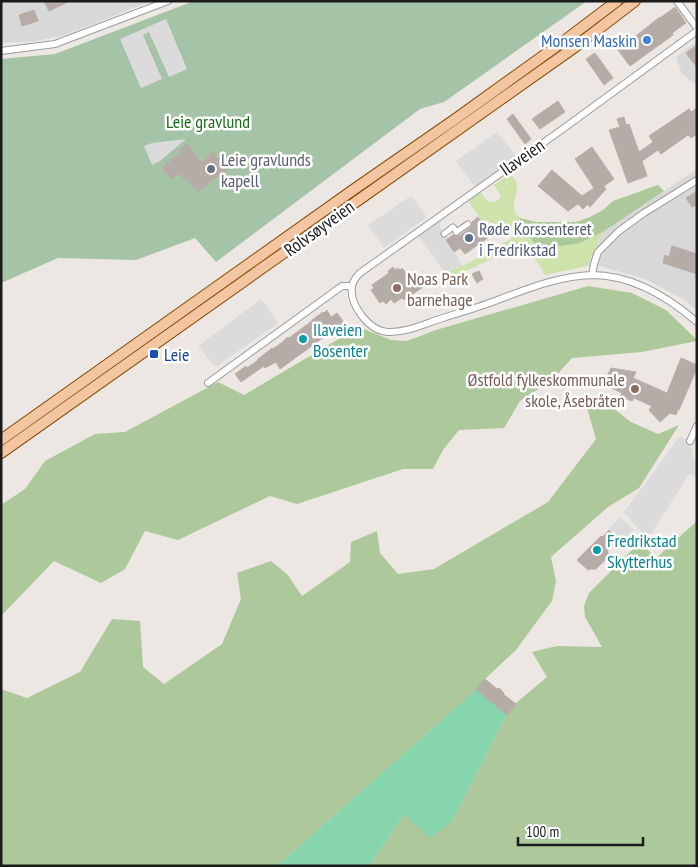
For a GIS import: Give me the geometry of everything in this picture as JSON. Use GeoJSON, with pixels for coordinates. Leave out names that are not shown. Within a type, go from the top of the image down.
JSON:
{"type":"FeatureCollection","features":[{"type":"Feature","properties":{"kind":"main road","name":"Rolvsøyveien"},"geometry":{"type":"LineString","coordinates":[[1,440],[352,190],[454,120],[618,1]]}},
{"type":"Feature","properties":{"kind":"main road","name":"Rolvsøyveien"},"geometry":{"type":"LineString","coordinates":[[1,454],[575,47],[635,1]]}},
{"type":"Feature","properties":{"kind":"street"},"geometry":{"type":"LineString","coordinates":[[1,50],[55,44],[168,1]]}},
{"type":"Feature","properties":{"kind":"street"},"geometry":{"type":"LineString","coordinates":[[677,1],[697,29]]}},
{"type":"Feature","properties":{"kind":"street","name":"Ilaveien"},"geometry":{"type":"LineString","coordinates":[[352,287],[354,280],[360,273],[560,131],[697,29]]}},
{"type":"Feature","properties":{"kind":"street"},"geometry":{"type":"LineString","coordinates":[[592,275],[598,252],[618,231],[697,180]]}},
{"type":"Feature","properties":{"kind":"street"},"geometry":{"type":"LineString","coordinates":[[444,234],[453,227],[457,232],[468,224]]}},
{"type":"Feature","properties":{"kind":"street"},"geometry":{"type":"LineString","coordinates":[[208,383],[342,286],[352,287],[355,305],[361,315],[373,327],[388,332],[403,331],[423,325],[547,282],[592,275],[613,277],[635,283],[662,297],[696,319]]}},
{"type":"Feature","properties":{"kind":"street"},"geometry":{"type":"LineString","coordinates":[[690,441],[697,426]]}},
{"type":"Feature","properties":{"kind":"shaded area"},"geometry":{"type":"Polygon","coordinates":[[[1,1],[152,1],[62,36],[36,41],[1,43],[1,1]]]}},
{"type":"Feature","properties":{"kind":"shaded area"},"geometry":{"type":"Polygon","coordinates":[[[166,19],[187,69],[169,77],[149,32],[143,35],[162,79],[141,88],[120,39],[166,19]]]}},
{"type":"Feature","properties":{"kind":"shaded area"},"geometry":{"type":"Polygon","coordinates":[[[697,41],[697,85],[682,74],[676,57],[697,41]]]}},
{"type":"Feature","properties":{"kind":"shaded area"},"geometry":{"type":"Polygon","coordinates":[[[497,132],[516,156],[475,187],[456,161],[497,132]]]}},
{"type":"Feature","properties":{"kind":"shaded area"},"geometry":{"type":"Polygon","coordinates":[[[186,139],[160,161],[152,165],[144,146],[152,143],[186,139]]]}},
{"type":"Feature","properties":{"kind":"shaded area"},"geometry":{"type":"Polygon","coordinates":[[[697,169],[697,310],[685,300],[645,279],[600,266],[587,266],[603,232],[697,169]]]}},
{"type":"Feature","properties":{"kind":"shaded area"},"geometry":{"type":"Polygon","coordinates":[[[411,196],[427,217],[384,248],[368,225],[411,196]]]}},
{"type":"Feature","properties":{"kind":"shaded area"},"geometry":{"type":"Polygon","coordinates":[[[441,220],[440,227],[448,238],[446,241],[462,266],[453,269],[446,275],[419,236],[441,220]]]}},
{"type":"Feature","properties":{"kind":"shaded area"},"geometry":{"type":"Polygon","coordinates":[[[261,299],[278,323],[220,364],[214,366],[198,346],[261,299]]]}},
{"type":"Feature","properties":{"kind":"shaded area"},"geometry":{"type":"Polygon","coordinates":[[[680,436],[690,441],[694,460],[697,462],[697,475],[696,477],[689,474],[651,534],[642,533],[624,512],[680,436]]]}},
{"type":"Feature","properties":{"kind":"shaded area"},"geometry":{"type":"Polygon","coordinates":[[[620,517],[634,530],[622,541],[609,529],[620,517]]]}},
{"type":"Feature","properties":{"kind":"green space","name":"Leie gravlund"},"geometry":{"type":"Polygon","coordinates":[[[194,1],[587,1],[444,102],[420,109],[216,262],[195,238],[136,260],[58,258],[1,283],[1,59],[55,54],[194,1]]]}},
{"type":"Feature","properties":{"kind":"green space"},"geometry":{"type":"Polygon","coordinates":[[[509,174],[515,179],[517,184],[514,207],[515,213],[520,218],[520,227],[580,243],[603,232],[587,266],[545,275],[529,252],[515,244],[489,260],[441,283],[453,269],[488,253],[515,236],[506,226],[497,232],[488,220],[482,221],[469,202],[469,200],[481,192],[489,202],[497,201],[501,196],[494,185],[509,174]]]}},
{"type":"Feature","properties":{"kind":"green space"},"geometry":{"type":"Polygon","coordinates":[[[658,185],[664,191],[603,232],[580,243],[555,247],[535,243],[520,227],[520,218],[536,222],[576,222],[603,210],[613,201],[658,185]]]}},
{"type":"Feature","properties":{"kind":"green space"},"geometry":{"type":"Polygon","coordinates":[[[588,286],[632,293],[666,310],[697,341],[642,352],[572,358],[553,379],[520,401],[504,428],[459,430],[443,450],[433,469],[403,469],[297,504],[270,496],[178,540],[145,531],[125,569],[101,583],[54,561],[1,616],[1,505],[25,489],[45,461],[95,434],[125,432],[218,382],[244,395],[359,327],[391,340],[407,341],[436,330],[588,286]]]}},
{"type":"Feature","properties":{"kind":"green space"},"geometry":{"type":"Polygon","coordinates":[[[604,401],[631,422],[658,434],[679,425],[639,488],[608,507],[551,557],[556,581],[552,601],[516,650],[477,689],[277,866],[1,866],[1,689],[27,698],[80,672],[112,619],[140,621],[143,667],[164,684],[222,644],[241,599],[237,573],[271,561],[287,574],[302,596],[350,562],[351,542],[377,531],[380,553],[398,574],[434,569],[548,502],[596,439],[587,408],[604,401]]]}},
{"type":"Feature","properties":{"kind":"green space"},"geometry":{"type":"Polygon","coordinates":[[[697,521],[697,866],[369,866],[404,814],[452,821],[507,714],[516,703],[547,677],[532,652],[557,646],[602,647],[585,617],[584,606],[589,593],[640,542],[656,558],[697,521]]]}},
{"type":"Feature","properties":{"kind":"green space"},"geometry":{"type":"Polygon","coordinates":[[[477,689],[507,714],[452,821],[430,838],[404,814],[369,866],[277,866],[477,689]]]}},
{"type":"Feature","properties":{"kind":"building"},"geometry":{"type":"Polygon","coordinates":[[[44,1],[70,1],[49,11],[44,1]]]}},
{"type":"Feature","properties":{"kind":"building","name":"Monsen Maskin"},"geometry":{"type":"Polygon","coordinates":[[[675,7],[686,23],[672,33],[673,35],[630,66],[618,50],[675,7]]]}},
{"type":"Feature","properties":{"kind":"building"},"geometry":{"type":"Polygon","coordinates":[[[34,10],[38,21],[22,26],[19,15],[34,10]]]}},
{"type":"Feature","properties":{"kind":"building"},"geometry":{"type":"Polygon","coordinates":[[[697,45],[697,67],[686,53],[697,45]]]}},
{"type":"Feature","properties":{"kind":"building"},"geometry":{"type":"Polygon","coordinates":[[[595,53],[613,78],[604,85],[586,59],[595,53]]]}},
{"type":"Feature","properties":{"kind":"building"},"geometry":{"type":"Polygon","coordinates":[[[558,101],[565,112],[540,129],[532,119],[558,101]]]}},
{"type":"Feature","properties":{"kind":"building"},"geometry":{"type":"Polygon","coordinates":[[[697,108],[697,134],[691,138],[688,135],[661,154],[658,150],[642,161],[647,176],[628,183],[609,130],[620,127],[617,119],[624,117],[626,125],[629,124],[639,152],[653,142],[649,136],[689,109],[691,112],[697,108]]]}},
{"type":"Feature","properties":{"kind":"building"},"geometry":{"type":"Polygon","coordinates":[[[513,114],[531,139],[525,144],[507,119],[513,114]]]}},
{"type":"Feature","properties":{"kind":"building","name":"Leie gravlunds kapell"},"geometry":{"type":"Polygon","coordinates":[[[187,144],[202,163],[213,152],[228,170],[198,192],[179,173],[172,179],[162,168],[180,153],[178,151],[187,144]]]}},
{"type":"Feature","properties":{"kind":"building"},"geometry":{"type":"Polygon","coordinates":[[[592,147],[614,179],[604,186],[606,189],[590,207],[588,204],[583,209],[578,204],[568,211],[538,186],[552,170],[582,196],[594,188],[575,159],[592,147]]]}},
{"type":"Feature","properties":{"kind":"building"},"geometry":{"type":"Polygon","coordinates":[[[697,191],[697,205],[692,207],[686,198],[697,191]]]}},
{"type":"Feature","properties":{"kind":"building"},"geometry":{"type":"Polygon","coordinates":[[[478,217],[489,237],[465,254],[460,248],[454,252],[446,240],[453,235],[459,236],[471,227],[472,222],[478,217]]]}},
{"type":"Feature","properties":{"kind":"building"},"geometry":{"type":"Polygon","coordinates":[[[672,246],[697,254],[697,274],[663,263],[665,255],[669,257],[672,246]]]}},
{"type":"Feature","properties":{"kind":"building"},"geometry":{"type":"Polygon","coordinates":[[[393,267],[395,270],[402,268],[409,277],[414,274],[423,287],[404,300],[402,298],[394,303],[391,299],[386,304],[383,301],[380,303],[371,290],[374,288],[372,285],[389,273],[388,271],[393,267]]]}},
{"type":"Feature","properties":{"kind":"building"},"geometry":{"type":"Polygon","coordinates":[[[479,271],[483,279],[477,283],[472,274],[479,271]]]}},
{"type":"Feature","properties":{"kind":"building","name":"Ilaveien Bosenter"},"geometry":{"type":"Polygon","coordinates":[[[327,310],[331,317],[337,313],[343,321],[342,324],[280,369],[276,362],[265,368],[264,366],[241,382],[235,374],[246,366],[247,368],[272,348],[327,310]]]}},
{"type":"Feature","properties":{"kind":"building"},"geometry":{"type":"Polygon","coordinates":[[[681,358],[697,365],[697,368],[676,415],[670,413],[660,422],[649,410],[652,406],[634,398],[632,401],[620,396],[622,393],[607,386],[610,381],[607,377],[611,368],[636,372],[633,378],[667,393],[681,358]]]}},
{"type":"Feature","properties":{"kind":"building","name":"Fredrikstad Skytterhus"},"geometry":{"type":"Polygon","coordinates":[[[609,530],[615,536],[615,540],[607,550],[608,557],[596,569],[588,570],[577,560],[609,530]]]}},
{"type":"Feature","properties":{"kind":"building"},"geometry":{"type":"Polygon","coordinates":[[[485,679],[497,689],[499,688],[503,694],[516,704],[507,715],[476,689],[485,679]]]}},
{"type":"Feature","properties":{"kind":"place","name":"Monsen Maskin"},"geometry":{"type":"Point","coordinates":[647,40]}},
{"type":"Feature","properties":{"kind":"place","name":"Leie gravlunds kapell"},"geometry":{"type":"Point","coordinates":[211,169]}},
{"type":"Feature","properties":{"kind":"place","name":"Røde Korssenteret i Fredrikstad"},"geometry":{"type":"Point","coordinates":[469,238]}},
{"type":"Feature","properties":{"kind":"place","name":"Noas Park barnehage"},"geometry":{"type":"Point","coordinates":[397,288]}},
{"type":"Feature","properties":{"kind":"place","name":"Ilaveien Bosenter"},"geometry":{"type":"Point","coordinates":[303,339]}},
{"type":"Feature","properties":{"kind":"place","name":"Leie"},"geometry":{"type":"Point","coordinates":[154,354]}},
{"type":"Feature","properties":{"kind":"place","name":"Østfold fylkeskommunale skole, Åsebråten"},"geometry":{"type":"Point","coordinates":[635,389]}},
{"type":"Feature","properties":{"kind":"place","name":"Fredrikstad Skytterhus"},"geometry":{"type":"Point","coordinates":[597,550]}}]}
